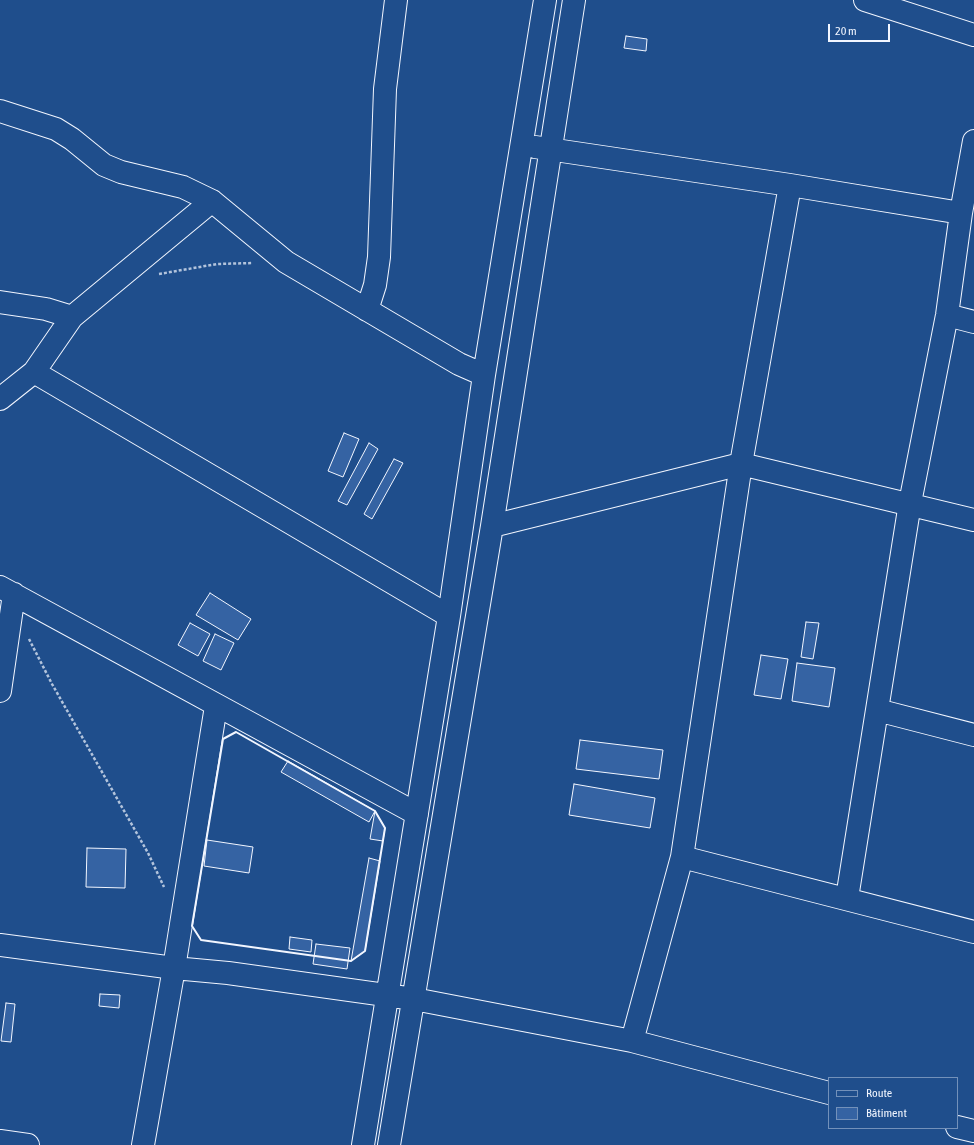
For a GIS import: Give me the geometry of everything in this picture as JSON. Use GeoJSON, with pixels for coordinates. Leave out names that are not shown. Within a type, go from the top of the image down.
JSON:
{"type":"FeatureCollection","features":[{"type":"Feature","properties":{"kind":"street"},"geometry":{"type":"LineString","coordinates":[[367,310],[375,284],[379,257],[385,89],[396,0]]}},
{"type":"Feature","properties":{"kind":"street"},"geometry":{"type":"LineString","coordinates":[[363,1145],[449,616],[484,375],[545,0]]}},
{"type":"Feature","properties":{"kind":"street"},"geometry":{"type":"LineString","coordinates":[[389,1145],[492,526],[574,0]]}},
{"type":"Feature","properties":{"kind":"street"},"geometry":{"type":"LineString","coordinates":[[865,0],[974,35]]}},
{"type":"Feature","properties":{"kind":"street"},"geometry":{"type":"LineString","coordinates":[[0,111],[56,129],[72,139],[104,165],[121,172],[183,187],[212,201],[286,262],[459,364],[484,375]]}},
{"type":"Feature","properties":{"kind":"street"},"geometry":{"type":"LineString","coordinates":[[847,898],[910,503],[947,315],[961,212],[974,142]]}},
{"type":"Feature","properties":{"kind":"street"},"geometry":{"type":"LineString","coordinates":[[522,145],[961,212]]}},
{"type":"Feature","properties":{"kind":"street"},"geometry":{"type":"LineString","coordinates":[[632,1041],[682,857],[741,464],[790,185]]}},
{"type":"Feature","properties":{"kind":"street"},"geometry":{"type":"LineString","coordinates":[[0,399],[34,372],[72,317],[212,201]]}},
{"type":"Feature","properties":{"kind":"street"},"geometry":{"type":"LineString","coordinates":[[0,302],[46,309],[72,317]]}},
{"type":"Feature","properties":{"kind":"street"},"geometry":{"type":"LineString","coordinates":[[947,315],[974,322]]}},
{"type":"Feature","properties":{"kind":"street"},"geometry":{"type":"LineString","coordinates":[[34,372],[449,616]]}},
{"type":"Feature","properties":{"kind":"street"},"geometry":{"type":"LineString","coordinates":[[492,526],[741,464],[910,503],[974,520]]}},
{"type":"Feature","properties":{"kind":"street"},"geometry":{"type":"LineString","coordinates":[[0,691],[9,596],[417,814]]}},
{"type":"Feature","properties":{"kind":"street"},"geometry":{"type":"LineString","coordinates":[[143,1145],[174,968],[216,706]]}},
{"type":"Feature","properties":{"kind":"street"},"geometry":{"type":"LineString","coordinates":[[878,710],[974,735]]}},
{"type":"Feature","properties":{"kind":"street"},"geometry":{"type":"LineString","coordinates":[[682,857],[847,898],[974,932]]}},
{"type":"Feature","properties":{"kind":"street"},"geometry":{"type":"LineString","coordinates":[[0,945],[174,968],[228,973],[414,999],[632,1041],[828,1093]]}},
{"type":"Feature","properties":{"kind":"street"},"geometry":{"type":"LineString","coordinates":[[958,1127],[974,1131]]}},
{"type":"Feature","properties":{"kind":"street"},"geometry":{"type":"LineString","coordinates":[[0,1141],[28,1145]]}},
{"type":"Feature","properties":{"kind":"path"},"geometry":{"type":"LineString","coordinates":[[157,274],[217,264],[286,262]]}},
{"type":"Feature","properties":{"kind":"path"},"geometry":{"type":"LineString","coordinates":[[9,596],[52,684],[148,853],[166,891]]}},
{"type":"Feature","properties":{"kind":"building"},"geometry":{"type":"Polygon","coordinates":[[[626,36],[647,39],[646,51],[624,48],[626,36]]]}},
{"type":"Feature","properties":{"kind":"building"},"geometry":{"type":"Polygon","coordinates":[[[344,433],[359,439],[343,477],[328,471],[344,433]]]}},
{"type":"Feature","properties":{"kind":"building"},"geometry":{"type":"Polygon","coordinates":[[[369,443],[378,449],[347,505],[338,501],[369,443]]]}},
{"type":"Feature","properties":{"kind":"building"},"geometry":{"type":"Polygon","coordinates":[[[394,459],[403,463],[372,519],[364,514],[394,459]]]}},
{"type":"Feature","properties":{"kind":"building"},"geometry":{"type":"Polygon","coordinates":[[[210,593],[251,619],[238,640],[196,615],[210,593]]]}},
{"type":"Feature","properties":{"kind":"building"},"geometry":{"type":"Polygon","coordinates":[[[806,622],[819,623],[813,659],[801,657],[806,622]]]}},
{"type":"Feature","properties":{"kind":"building"},"geometry":{"type":"Polygon","coordinates":[[[190,623],[210,634],[198,656],[178,645],[190,623]]]}},
{"type":"Feature","properties":{"kind":"building"},"geometry":{"type":"Polygon","coordinates":[[[215,634],[234,643],[221,670],[203,661],[215,634]]]}},
{"type":"Feature","properties":{"kind":"building"},"geometry":{"type":"Polygon","coordinates":[[[761,655],[788,659],[781,699],[754,695],[761,655]]]}},
{"type":"Feature","properties":{"kind":"building"},"geometry":{"type":"Polygon","coordinates":[[[797,663],[835,668],[829,707],[792,701],[797,663]]]}},
{"type":"Feature","properties":{"kind":"building"},"geometry":{"type":"Polygon","coordinates":[[[580,740],[663,750],[659,779],[576,769],[580,740]]]}},
{"type":"Feature","properties":{"kind":"building"},"geometry":{"type":"Polygon","coordinates":[[[288,761],[375,811],[369,822],[281,772],[288,761]]]}},
{"type":"Feature","properties":{"kind":"building"},"geometry":{"type":"Polygon","coordinates":[[[574,784],[655,798],[650,828],[569,815],[574,784]]]}},
{"type":"Feature","properties":{"kind":"building"},"geometry":{"type":"Polygon","coordinates":[[[375,811],[385,828],[383,841],[370,839],[375,811]]]}},
{"type":"Feature","properties":{"kind":"building"},"geometry":{"type":"Polygon","coordinates":[[[207,840],[253,847],[249,873],[204,866],[207,840]]]}},
{"type":"Feature","properties":{"kind":"building"},"geometry":{"type":"Polygon","coordinates":[[[87,848],[126,849],[125,888],[86,887],[87,848]]]}},
{"type":"Feature","properties":{"kind":"building"},"geometry":{"type":"Polygon","coordinates":[[[369,858],[380,861],[365,951],[351,961],[369,858]]]}},
{"type":"Feature","properties":{"kind":"building"},"geometry":{"type":"Polygon","coordinates":[[[290,937],[312,940],[311,952],[289,949],[290,937]]]}},
{"type":"Feature","properties":{"kind":"building"},"geometry":{"type":"Polygon","coordinates":[[[316,944],[350,948],[347,969],[313,964],[316,944]]]}},
{"type":"Feature","properties":{"kind":"building"},"geometry":{"type":"Polygon","coordinates":[[[100,994],[120,995],[119,1008],[99,1006],[100,994]]]}},
{"type":"Feature","properties":{"kind":"building"},"geometry":{"type":"Polygon","coordinates":[[[6,1003],[15,1004],[11,1042],[1,1041],[6,1003]]]}},
{"type":"Feature","properties":{"kind":"wall"},"geometry":{"type":"LineString","coordinates":[[236,732],[375,811],[385,828],[365,951],[351,961],[201,940],[192,926],[223,739],[236,732]]}}]}
